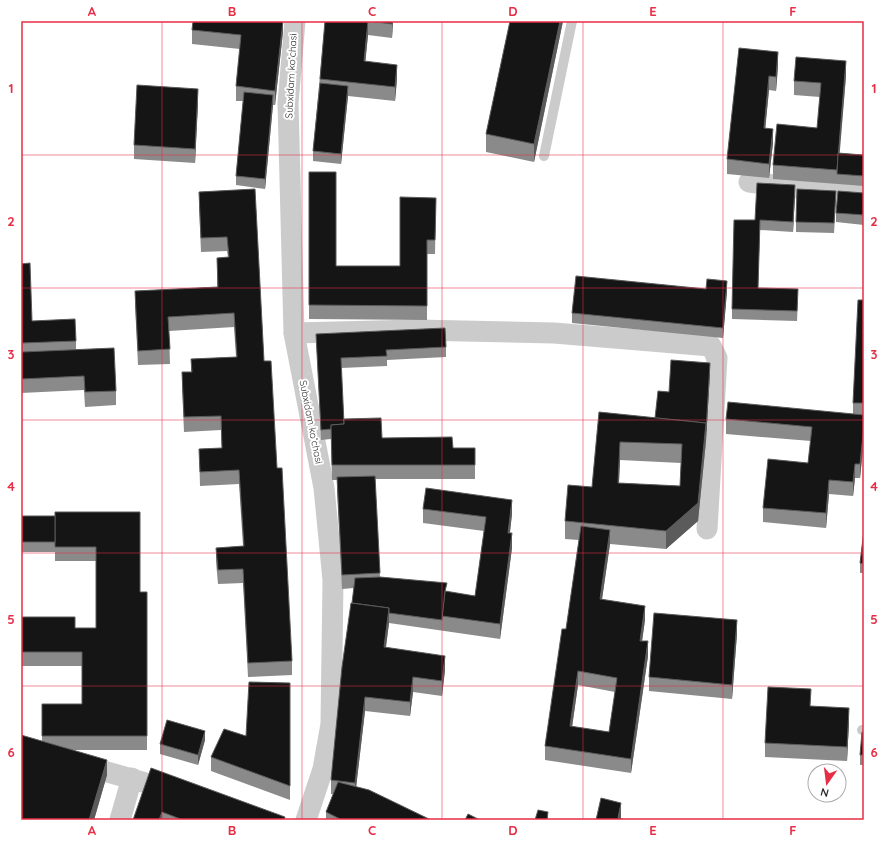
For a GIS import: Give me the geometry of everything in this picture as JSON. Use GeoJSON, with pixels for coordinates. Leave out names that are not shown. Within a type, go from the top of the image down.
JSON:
{"type":"FeatureCollection","features":[{"type":"Feature","properties":{"kind":"street","name":"Subxidam koʻchasi"},"geometry":{"type":"LineString","coordinates":[[295,21],[288,103],[294,333],[324,488],[333,580],[331,724],[323,769],[306,820]]}},
{"type":"Feature","properties":{"kind":"street"},"geometry":{"type":"LineString","coordinates":[[749,182],[864,196]]}},
{"type":"Feature","properties":{"kind":"street"},"geometry":{"type":"LineString","coordinates":[[294,333],[418,330],[554,333],[711,346],[717,358],[707,529]]}},
{"type":"Feature","properties":{"kind":"street"},"geometry":{"type":"LineString","coordinates":[[58,758],[132,778],[191,797]]}},
{"type":"Feature","properties":{"kind":"street"},"geometry":{"type":"LineString","coordinates":[[120,820],[132,778]]}},
{"type":"Feature","properties":{"kind":"lane"},"geometry":{"type":"LineString","coordinates":[[544,156],[572,21]]}},
{"type":"Feature","properties":{"kind":"building"},"geometry":{"type":"Polygon","coordinates":[[[193,21],[283,21],[275,91],[236,86],[241,35],[192,30],[193,21]]]}},
{"type":"Feature","properties":{"kind":"building"},"geometry":{"type":"Polygon","coordinates":[[[325,21],[368,21],[364,61],[397,65],[395,87],[320,79],[325,21]]]}},
{"type":"Feature","properties":{"kind":"building"},"geometry":{"type":"Polygon","coordinates":[[[368,21],[392,21],[392,24],[368,21]]]}},
{"type":"Feature","properties":{"kind":"building"},"geometry":{"type":"Polygon","coordinates":[[[510,21],[560,21],[534,144],[486,134],[510,21]]]}},
{"type":"Feature","properties":{"kind":"building"},"geometry":{"type":"Polygon","coordinates":[[[739,48],[778,52],[776,77],[769,76],[764,128],[773,129],[769,164],[727,159],[739,48]]]}},
{"type":"Feature","properties":{"kind":"building"},"geometry":{"type":"Polygon","coordinates":[[[796,57],[846,61],[837,170],[773,165],[777,124],[817,128],[821,83],[794,81],[796,57]]]}},
{"type":"Feature","properties":{"kind":"building"},"geometry":{"type":"Polygon","coordinates":[[[320,83],[348,86],[341,154],[313,151],[320,83]]]}},
{"type":"Feature","properties":{"kind":"building"},"geometry":{"type":"Polygon","coordinates":[[[137,85],[198,89],[195,149],[134,145],[137,85]]]}},
{"type":"Feature","properties":{"kind":"building"},"geometry":{"type":"Polygon","coordinates":[[[244,92],[273,95],[265,179],[236,176],[244,92]]]}},
{"type":"Feature","properties":{"kind":"building"},"geometry":{"type":"Polygon","coordinates":[[[864,147],[864,176],[837,174],[838,153],[863,155],[864,147]]]}},
{"type":"Feature","properties":{"kind":"building"},"geometry":{"type":"Polygon","coordinates":[[[309,172],[336,172],[336,266],[400,266],[400,197],[436,198],[435,240],[427,240],[427,306],[309,305],[309,172]]]}},
{"type":"Feature","properties":{"kind":"building"},"geometry":{"type":"Polygon","coordinates":[[[757,183],[795,185],[793,222],[760,220],[758,288],[798,289],[797,311],[732,309],[734,220],[755,220],[757,183]]]}},
{"type":"Feature","properties":{"kind":"building"},"geometry":{"type":"Polygon","coordinates":[[[255,189],[264,361],[271,361],[277,468],[282,468],[292,661],[248,663],[243,569],[218,570],[216,548],[244,546],[239,470],[200,472],[199,449],[222,448],[221,416],[184,417],[182,372],[192,372],[191,359],[237,357],[234,313],[168,317],[170,349],[138,351],[135,291],[218,287],[217,258],[229,257],[227,237],[201,238],[199,192],[255,189]]]}},
{"type":"Feature","properties":{"kind":"building"},"geometry":{"type":"Polygon","coordinates":[[[797,189],[836,191],[834,223],[796,222],[797,189]]]}},
{"type":"Feature","properties":{"kind":"building"},"geometry":{"type":"Polygon","coordinates":[[[838,191],[864,193],[864,215],[836,213],[838,191]]]}},
{"type":"Feature","properties":{"kind":"building"},"geometry":{"type":"Polygon","coordinates":[[[30,263],[32,321],[75,319],[76,341],[22,343],[22,352],[114,348],[116,391],[85,392],[84,376],[21,379],[21,264],[30,263]]]}},
{"type":"Feature","properties":{"kind":"building"},"geometry":{"type":"Polygon","coordinates":[[[576,276],[706,289],[707,279],[727,281],[723,328],[572,313],[576,276]]]}},
{"type":"Feature","properties":{"kind":"building"},"geometry":{"type":"Polygon","coordinates":[[[858,300],[864,300],[864,403],[853,403],[858,300]]]}},
{"type":"Feature","properties":{"kind":"building"},"geometry":{"type":"Polygon","coordinates":[[[445,328],[446,347],[386,350],[387,356],[341,358],[344,424],[331,425],[331,429],[321,430],[316,334],[445,328]]]}},
{"type":"Feature","properties":{"kind":"building"},"geometry":{"type":"Polygon","coordinates":[[[671,360],[710,363],[706,431],[706,423],[655,418],[658,391],[669,392],[671,360]]]}},
{"type":"Feature","properties":{"kind":"building"},"geometry":{"type":"Polygon","coordinates":[[[728,402],[864,415],[860,464],[855,464],[853,482],[829,480],[826,513],[763,508],[768,459],[808,463],[812,427],[726,419],[728,402]]]}},
{"type":"Feature","properties":{"kind":"building"},"geometry":{"type":"Polygon","coordinates":[[[599,412],[706,423],[698,503],[666,531],[565,521],[568,485],[592,487],[599,412]],[[620,442],[618,483],[680,486],[682,444],[620,442]]]}},
{"type":"Feature","properties":{"kind":"building"},"geometry":{"type":"Polygon","coordinates":[[[381,418],[382,438],[452,437],[453,448],[475,448],[475,465],[332,465],[331,425],[344,424],[344,419],[381,418]]]}},
{"type":"Feature","properties":{"kind":"building"},"geometry":{"type":"Polygon","coordinates":[[[375,476],[380,573],[342,575],[337,477],[375,476]]]}},
{"type":"Feature","properties":{"kind":"building"},"geometry":{"type":"Polygon","coordinates":[[[426,488],[512,500],[508,533],[512,533],[500,624],[442,616],[445,591],[475,596],[486,517],[423,509],[426,488]]]}},
{"type":"Feature","properties":{"kind":"building"},"geometry":{"type":"Polygon","coordinates":[[[55,512],[140,512],[140,592],[147,592],[147,736],[42,736],[42,704],[82,704],[82,652],[21,652],[21,617],[75,617],[75,628],[96,628],[96,547],[55,547],[55,512]]]}},
{"type":"Feature","properties":{"kind":"building"},"geometry":{"type":"Polygon","coordinates":[[[21,516],[55,516],[55,542],[21,542],[21,516]]]}},
{"type":"Feature","properties":{"kind":"building"},"geometry":{"type":"Polygon","coordinates":[[[581,526],[610,530],[600,599],[645,606],[640,641],[648,641],[631,759],[545,746],[562,629],[566,629],[581,526]],[[578,671],[570,726],[609,732],[617,678],[578,671]]]}},
{"type":"Feature","properties":{"kind":"building"},"geometry":{"type":"Polygon","coordinates":[[[864,530],[864,564],[860,563],[864,530]]]}},
{"type":"Feature","properties":{"kind":"building"},"geometry":{"type":"Polygon","coordinates":[[[380,577],[447,583],[442,620],[389,613],[389,608],[352,603],[355,578],[380,577]]]}},
{"type":"Feature","properties":{"kind":"building"},"geometry":{"type":"Polygon","coordinates":[[[351,603],[389,608],[384,647],[445,656],[442,681],[413,677],[410,702],[365,697],[355,783],[331,780],[342,667],[351,603]]]}},
{"type":"Feature","properties":{"kind":"building"},"geometry":{"type":"Polygon","coordinates":[[[654,613],[737,620],[732,685],[649,677],[654,613]]]}},
{"type":"Feature","properties":{"kind":"building"},"geometry":{"type":"Polygon","coordinates":[[[249,682],[290,683],[290,786],[211,757],[224,729],[246,736],[249,682]]]}},
{"type":"Feature","properties":{"kind":"building"},"geometry":{"type":"Polygon","coordinates":[[[768,687],[811,689],[810,706],[849,708],[847,747],[765,743],[768,687]]]}},
{"type":"Feature","properties":{"kind":"building"},"geometry":{"type":"Polygon","coordinates":[[[167,720],[205,731],[198,755],[160,744],[167,720]]]}},
{"type":"Feature","properties":{"kind":"building"},"geometry":{"type":"Polygon","coordinates":[[[862,732],[864,732],[864,755],[860,755],[862,732]]]}},
{"type":"Feature","properties":{"kind":"building"},"geometry":{"type":"Polygon","coordinates":[[[21,735],[107,760],[89,820],[21,820],[21,735]]]}},
{"type":"Feature","properties":{"kind":"building"},"geometry":{"type":"Polygon","coordinates":[[[151,768],[285,817],[284,820],[183,820],[162,812],[159,820],[133,820],[151,768]]]}},
{"type":"Feature","properties":{"kind":"building"},"geometry":{"type":"Polygon","coordinates":[[[338,782],[369,790],[431,820],[342,820],[326,812],[338,782]]]}},
{"type":"Feature","properties":{"kind":"building"},"geometry":{"type":"Polygon","coordinates":[[[601,798],[621,803],[618,818],[626,820],[596,820],[601,798]]]}},
{"type":"Feature","properties":{"kind":"building"},"geometry":{"type":"Polygon","coordinates":[[[538,810],[548,812],[547,820],[535,820],[538,810]]]}},
{"type":"Feature","properties":{"kind":"building"},"geometry":{"type":"Polygon","coordinates":[[[468,814],[480,820],[465,820],[468,814]]]}}]}
